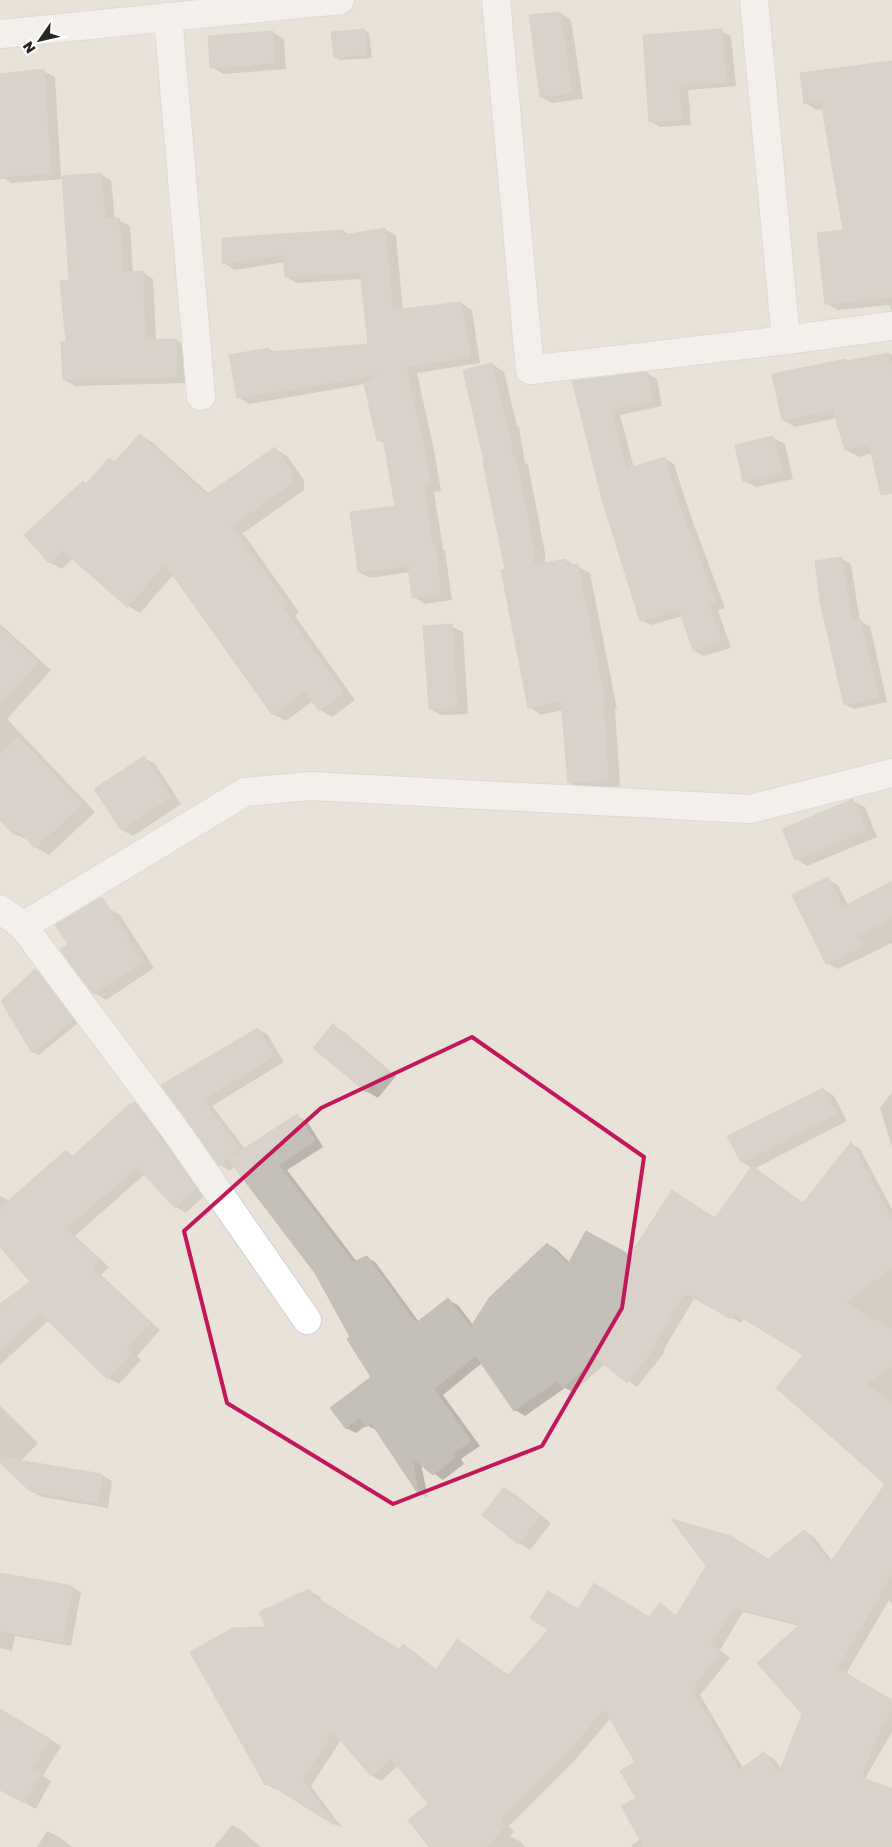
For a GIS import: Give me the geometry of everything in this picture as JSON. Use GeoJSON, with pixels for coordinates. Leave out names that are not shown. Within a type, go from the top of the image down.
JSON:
{"type":"FeatureCollection","features":[{"type":"Feature","properties":{"kind":"street"},"geometry":{"type":"LineString","coordinates":[[0,34],[340,0]]}},
{"type":"Feature","properties":{"kind":"street"},"geometry":{"type":"LineString","coordinates":[[496,0],[530,370],[892,326]]}},
{"type":"Feature","properties":{"kind":"street"},"geometry":{"type":"LineString","coordinates":[[754,0],[786,340]]}},
{"type":"Feature","properties":{"kind":"street"},"geometry":{"type":"LineString","coordinates":[[168,17],[201,396]]}},
{"type":"Feature","properties":{"kind":"street"},"geometry":{"type":"LineString","coordinates":[[23,926],[245,792],[311,786],[750,809],[892,773]]}},
{"type":"Feature","properties":{"kind":"street"},"geometry":{"type":"LineString","coordinates":[[0,909],[23,926],[173,1127],[307,1320]]}},
{"type":"Feature","properties":{"kind":"highlighted area"},"geometry":{"type":"Polygon","coordinates":[[[472,1037],[644,1157],[622,1308],[542,1446],[393,1504],[227,1403],[184,1231],[321,1108],[472,1037]]]}},
{"type":"Feature","properties":{"kind":"building"},"geometry":{"type":"Polygon","coordinates":[[[560,12],[572,93],[540,97],[529,15],[560,12]]]}},
{"type":"Feature","properties":{"kind":"building"},"geometry":{"type":"Polygon","coordinates":[[[364,29],[367,55],[334,58],[331,32],[364,29]]]}},
{"type":"Feature","properties":{"kind":"building"},"geometry":{"type":"Polygon","coordinates":[[[722,29],[726,82],[679,85],[682,120],[649,122],[643,35],[722,29]]]}},
{"type":"Feature","properties":{"kind":"building"},"geometry":{"type":"Polygon","coordinates":[[[273,31],[275,63],[210,68],[208,36],[273,31]]]}},
{"type":"Feature","properties":{"kind":"building"},"geometry":{"type":"Polygon","coordinates":[[[892,61],[892,297],[825,304],[817,233],[843,230],[821,101],[804,104],[800,73],[892,61]]]}},
{"type":"Feature","properties":{"kind":"building"},"geometry":{"type":"Polygon","coordinates":[[[44,69],[51,173],[0,177],[0,74],[44,69]]]}},
{"type":"Feature","properties":{"kind":"building"},"geometry":{"type":"Polygon","coordinates":[[[101,173],[105,219],[119,218],[123,272],[143,271],[145,340],[176,339],[177,377],[63,380],[61,342],[66,342],[60,281],[69,280],[62,176],[101,173]]]}},
{"type":"Feature","properties":{"kind":"building"},"geometry":{"type":"Polygon","coordinates":[[[385,228],[393,310],[461,302],[470,357],[406,367],[423,443],[430,485],[424,486],[432,544],[435,543],[441,594],[412,598],[408,566],[358,572],[350,512],[395,506],[383,439],[377,441],[364,384],[377,375],[237,398],[229,355],[269,348],[270,352],[368,344],[360,272],[285,277],[283,255],[222,264],[222,238],[343,230],[344,235],[385,228]]]}},
{"type":"Feature","properties":{"kind":"building"},"geometry":{"type":"Polygon","coordinates":[[[889,353],[892,369],[892,493],[881,495],[869,444],[845,450],[833,410],[782,420],[772,374],[846,359],[846,361],[889,353]]]}},
{"type":"Feature","properties":{"kind":"building"},"geometry":{"type":"Polygon","coordinates":[[[492,363],[506,418],[513,456],[515,456],[533,545],[533,565],[566,559],[567,566],[578,564],[605,702],[603,703],[608,780],[568,783],[561,701],[528,708],[501,570],[505,569],[484,461],[463,370],[492,363]]]}},
{"type":"Feature","properties":{"kind":"building"},"geometry":{"type":"Polygon","coordinates":[[[647,372],[653,401],[611,410],[626,469],[665,457],[680,507],[716,602],[709,604],[721,642],[693,651],[679,609],[640,621],[603,503],[572,381],[647,372]]]}},
{"type":"Feature","properties":{"kind":"building"},"geometry":{"type":"Polygon","coordinates":[[[140,434],[206,495],[275,447],[292,472],[292,483],[229,528],[233,528],[288,605],[283,608],[344,693],[319,711],[305,691],[272,715],[165,564],[127,607],[62,550],[49,563],[24,535],[83,481],[86,484],[109,458],[114,462],[140,434]]]}},
{"type":"Feature","properties":{"kind":"building"},"geometry":{"type":"Polygon","coordinates":[[[773,436],[782,472],[743,482],[735,445],[773,436]]]}},
{"type":"Feature","properties":{"kind":"building"},"geometry":{"type":"Polygon","coordinates":[[[842,557],[852,622],[861,620],[878,697],[844,705],[820,602],[815,561],[842,557]]]}},
{"type":"Feature","properties":{"kind":"building"},"geometry":{"type":"Polygon","coordinates":[[[452,624],[457,708],[429,709],[423,626],[452,624]]]}},
{"type":"Feature","properties":{"kind":"building"},"geometry":{"type":"Polygon","coordinates":[[[0,627],[38,662],[0,704],[0,627]]]}},
{"type":"Feature","properties":{"kind":"building"},"geometry":{"type":"Polygon","coordinates":[[[18,737],[82,803],[35,848],[18,831],[14,835],[0,820],[0,754],[18,737]]]}},
{"type":"Feature","properties":{"kind":"building"},"geometry":{"type":"Polygon","coordinates":[[[144,756],[171,797],[121,830],[94,789],[144,756]]]}},
{"type":"Feature","properties":{"kind":"building"},"geometry":{"type":"Polygon","coordinates":[[[853,799],[866,830],[795,860],[782,829],[853,799]]]}},
{"type":"Feature","properties":{"kind":"building"},"geometry":{"type":"Polygon","coordinates":[[[828,877],[843,907],[892,881],[892,918],[857,936],[863,946],[826,964],[792,895],[828,877]]]}},
{"type":"Feature","properties":{"kind":"building"},"geometry":{"type":"Polygon","coordinates":[[[102,897],[144,962],[93,994],[60,950],[68,944],[55,925],[102,897]]]}},
{"type":"Feature","properties":{"kind":"building"},"geometry":{"type":"Polygon","coordinates":[[[35,969],[74,1020],[32,1053],[1,1001],[35,969]]]}},
{"type":"Feature","properties":{"kind":"building"},"geometry":{"type":"Polygon","coordinates":[[[333,1024],[385,1069],[366,1092],[313,1048],[333,1024]]]}},
{"type":"Feature","properties":{"kind":"building"},"geometry":{"type":"Polygon","coordinates":[[[258,1028],[274,1056],[203,1100],[239,1147],[219,1166],[161,1085],[258,1028]]]}},
{"type":"Feature","properties":{"kind":"building"},"geometry":{"type":"Polygon","coordinates":[[[823,1088],[836,1114],[741,1163],[727,1136],[823,1088]]]}},
{"type":"Feature","properties":{"kind":"building"},"geometry":{"type":"Polygon","coordinates":[[[135,1102],[196,1188],[175,1208],[137,1167],[66,1229],[99,1260],[91,1268],[151,1323],[127,1349],[131,1354],[107,1379],[40,1313],[0,1350],[0,1304],[30,1282],[0,1247],[0,1208],[66,1150],[72,1157],[126,1107],[135,1102]]]}},
{"type":"Feature","properties":{"kind":"building"},"geometry":{"type":"Polygon","coordinates":[[[297,1114],[315,1141],[279,1165],[353,1262],[367,1256],[416,1323],[448,1298],[471,1327],[489,1298],[547,1243],[568,1264],[586,1231],[630,1255],[672,1190],[715,1218],[752,1166],[803,1203],[851,1142],[892,1220],[892,1268],[845,1302],[892,1330],[892,1367],[866,1384],[892,1404],[892,1574],[837,1668],[892,1700],[892,1710],[877,1736],[861,1777],[892,1789],[892,1847],[644,1847],[621,1806],[636,1798],[620,1771],[635,1762],[604,1709],[565,1755],[500,1820],[505,1826],[487,1847],[429,1847],[408,1820],[428,1804],[391,1758],[371,1776],[333,1732],[302,1780],[334,1825],[269,1784],[265,1785],[190,1652],[233,1628],[266,1627],[259,1612],[309,1589],[315,1597],[399,1649],[403,1644],[436,1670],[457,1639],[508,1675],[548,1630],[530,1618],[548,1591],[578,1609],[594,1583],[649,1617],[660,1603],[676,1616],[706,1566],[671,1519],[731,1536],[768,1559],[804,1530],[830,1563],[885,1484],[776,1388],[803,1355],[734,1313],[731,1319],[685,1293],[654,1344],[656,1346],[627,1383],[596,1358],[563,1388],[557,1381],[514,1411],[476,1356],[434,1389],[471,1441],[452,1454],[455,1458],[433,1475],[412,1458],[419,1495],[371,1423],[366,1427],[359,1418],[346,1429],[330,1408],[371,1377],[347,1339],[350,1337],[315,1273],[228,1159],[297,1114]],[[733,1608],[711,1644],[721,1652],[691,1690],[739,1770],[764,1752],[779,1773],[802,1714],[757,1663],[800,1624],[733,1608]]]}},
{"type":"Feature","properties":{"kind":"building"},"geometry":{"type":"Polygon","coordinates":[[[0,1457],[102,1474],[98,1503],[31,1492],[0,1463],[0,1457]]]}},
{"type":"Feature","properties":{"kind":"building"},"geometry":{"type":"Polygon","coordinates":[[[504,1487],[540,1516],[518,1544],[482,1515],[504,1487]]]}},
{"type":"Feature","properties":{"kind":"building"},"geometry":{"type":"Polygon","coordinates":[[[0,1573],[73,1586],[62,1642],[0,1631],[0,1573]]]}},
{"type":"Feature","properties":{"kind":"building"},"geometry":{"type":"Polygon","coordinates":[[[0,1709],[50,1739],[32,1769],[41,1773],[24,1803],[0,1790],[0,1709]]]}}]}
